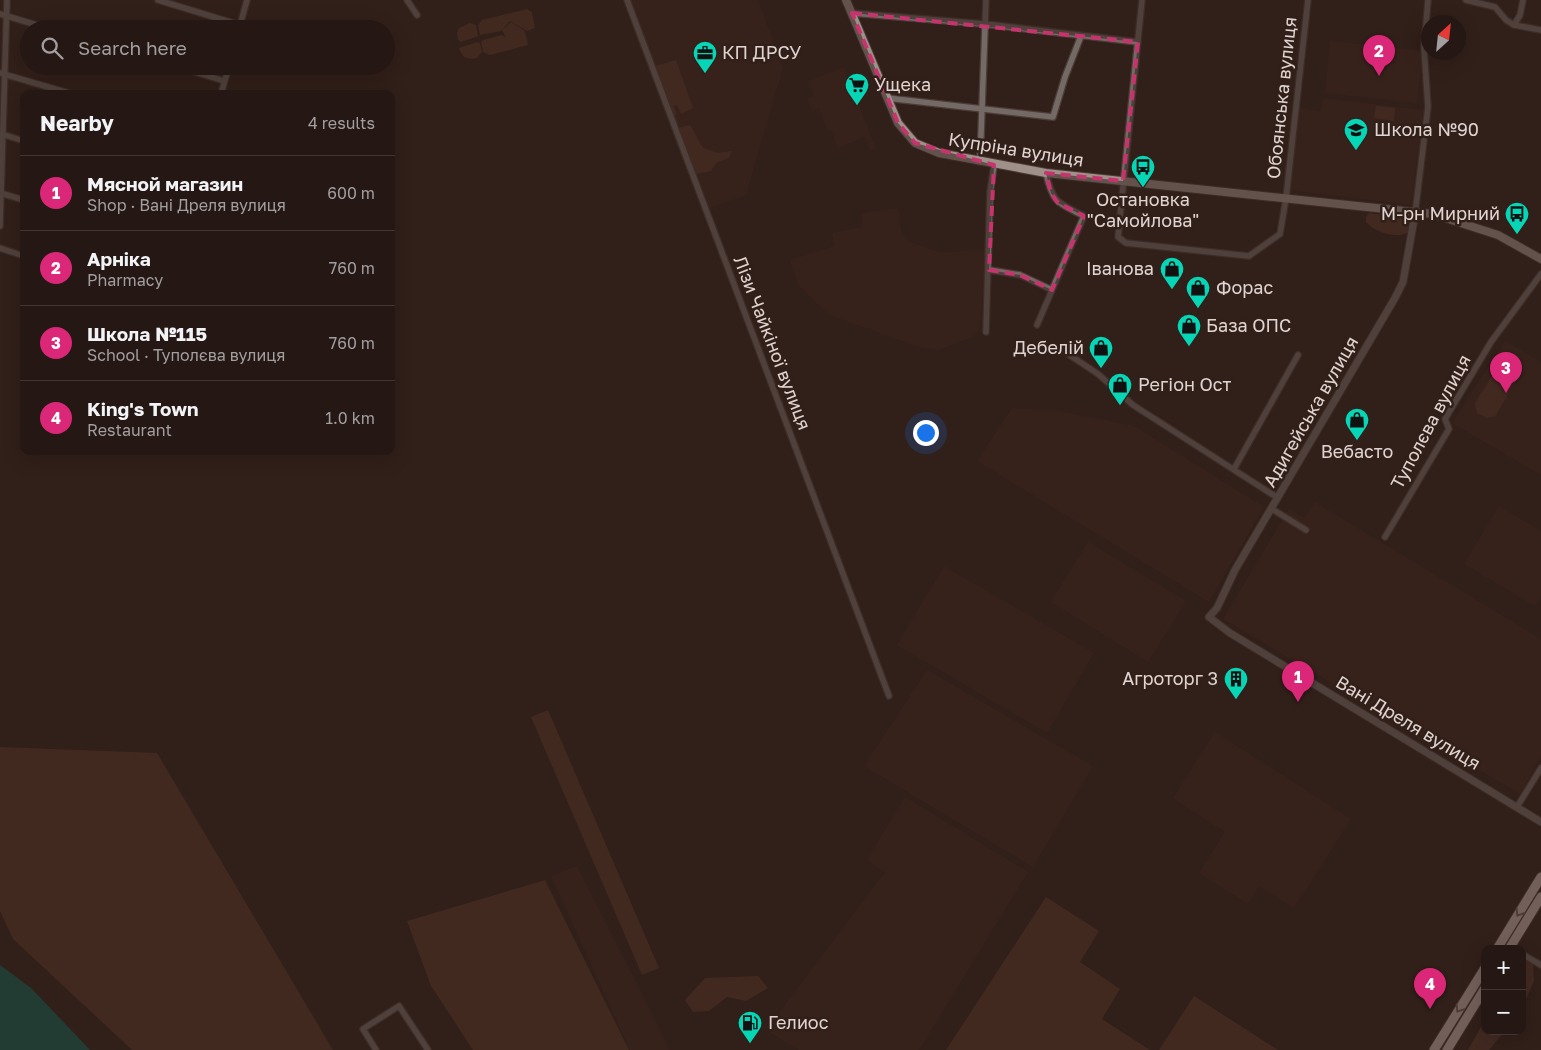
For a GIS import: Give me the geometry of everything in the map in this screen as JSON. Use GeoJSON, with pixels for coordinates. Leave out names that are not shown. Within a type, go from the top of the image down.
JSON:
{"type":"FeatureCollection","features":[{"type":"Feature","properties":{"kind":"main road","name":"Купріна вулиця"},"geometry":{"type":"LineString","coordinates":[[846,0],[898,123],[915,143],[939,153],[1046,173],[1286,198],[1452,219],[1510,240],[1541,259]]}},
{"type":"Feature","properties":{"kind":"main road"},"geometry":{"type":"LineString","coordinates":[[1498,945],[1541,877]]}},
{"type":"Feature","properties":{"kind":"main road"},"geometry":{"type":"LineString","coordinates":[[1513,945],[1541,897]]}},
{"type":"Feature","properties":{"kind":"main road"},"geometry":{"type":"LineString","coordinates":[[1434,1050],[1481,974]]}},
{"type":"Feature","properties":{"kind":"main road"},"geometry":{"type":"LineString","coordinates":[[1447,1050],[1484,990]]}},
{"type":"Feature","properties":{"kind":"street"},"geometry":{"type":"LineString","coordinates":[[0,226],[2,74],[7,0]]}},
{"type":"Feature","properties":{"kind":"street"},"geometry":{"type":"LineString","coordinates":[[158,0],[219,20]]}},
{"type":"Feature","properties":{"kind":"street"},"geometry":{"type":"LineString","coordinates":[[242,20],[247,0]]}},
{"type":"Feature","properties":{"kind":"street"},"geometry":{"type":"LineString","coordinates":[[407,0],[417,15]]}},
{"type":"Feature","properties":{"kind":"street","name":"Лізи Чайкіної вулиця"},"geometry":{"type":"LineString","coordinates":[[627,0],[889,696]]}},
{"type":"Feature","properties":{"kind":"street"},"geometry":{"type":"LineString","coordinates":[[980,162],[986,0]]}},
{"type":"Feature","properties":{"kind":"street"},"geometry":{"type":"LineString","coordinates":[[1142,0],[1118,237],[1126,243],[1249,256],[1280,234],[1286,198]]}},
{"type":"Feature","properties":{"kind":"street","name":"Обоянська вулиця"},"geometry":{"type":"LineString","coordinates":[[1286,198],[1308,0]]}},
{"type":"Feature","properties":{"kind":"street"},"geometry":{"type":"LineString","coordinates":[[1415,214],[1428,107],[1424,48],[1428,0]]}},
{"type":"Feature","properties":{"kind":"street"},"geometry":{"type":"LineString","coordinates":[[1466,0],[1495,7],[1506,20],[1514,25],[1541,30]]}},
{"type":"Feature","properties":{"kind":"street"},"geometry":{"type":"LineString","coordinates":[[1514,25],[1520,15],[1523,0]]}},
{"type":"Feature","properties":{"kind":"street"},"geometry":{"type":"LineString","coordinates":[[852,13],[985,24],[1138,42]]}},
{"type":"Feature","properties":{"kind":"street"},"geometry":{"type":"LineString","coordinates":[[0,14],[20,20]]}},
{"type":"Feature","properties":{"kind":"street"},"geometry":{"type":"LineString","coordinates":[[887,98],[1053,118],[1065,76],[1081,36]]}},
{"type":"Feature","properties":{"kind":"street"},"geometry":{"type":"LineString","coordinates":[[2,74],[58,90]]}},
{"type":"Feature","properties":{"kind":"street"},"geometry":{"type":"LineString","coordinates":[[205,75],[224,81]]}},
{"type":"Feature","properties":{"kind":"street"},"geometry":{"type":"LineString","coordinates":[[222,90],[226,75]]}},
{"type":"Feature","properties":{"kind":"street"},"geometry":{"type":"LineString","coordinates":[[2,134],[20,140]]}},
{"type":"Feature","properties":{"kind":"street"},"geometry":{"type":"LineString","coordinates":[[986,332],[990,192],[994,164]]}},
{"type":"Feature","properties":{"kind":"street"},"geometry":{"type":"LineString","coordinates":[[1037,325],[1084,216],[1058,202],[1051,193],[1046,173]]}},
{"type":"Feature","properties":{"kind":"street"},"geometry":{"type":"LineString","coordinates":[[1,193],[20,199]]}},
{"type":"Feature","properties":{"kind":"street","name":"Адигейська вулиця"},"geometry":{"type":"LineString","coordinates":[[1209,617],[1217,608],[1235,570],[1399,290],[1403,282],[1415,214]]}},
{"type":"Feature","properties":{"kind":"street"},"geometry":{"type":"LineString","coordinates":[[0,248],[20,255]]}},
{"type":"Feature","properties":{"kind":"street"},"geometry":{"type":"LineString","coordinates":[[989,270],[1020,276],[1052,290]]}},
{"type":"Feature","properties":{"kind":"street","name":"Туполєва вулиця"},"geometry":{"type":"LineString","coordinates":[[1385,537],[1449,429],[1445,419],[1491,342],[1541,274]]}},
{"type":"Feature","properties":{"kind":"street"},"geometry":{"type":"LineString","coordinates":[[1059,348],[1098,374],[1133,406],[1180,438],[1234,469],[1278,498]]}},
{"type":"Feature","properties":{"kind":"street"},"geometry":{"type":"LineString","coordinates":[[1234,469],[1298,355]]}},
{"type":"Feature","properties":{"kind":"street"},"geometry":{"type":"LineString","coordinates":[[1272,509],[1306,530]]}},
{"type":"Feature","properties":{"kind":"street","name":"Вані Дреля вулиця"},"geometry":{"type":"LineString","coordinates":[[1209,617],[1230,633],[1541,822]]}},
{"type":"Feature","properties":{"kind":"street"},"geometry":{"type":"LineString","coordinates":[[1517,807],[1541,768]]}},
{"type":"Feature","properties":{"kind":"street"},"geometry":{"type":"LineString","coordinates":[[1526,956],[1541,965]]}},
{"type":"Feature","properties":{"kind":"street"},"geometry":{"type":"LineString","coordinates":[[376,1050],[363,1029],[399,1006],[428,1050]]}},
{"type":"Feature","properties":{"kind":"highlighted area"},"geometry":{"type":"Polygon","coordinates":[[[852,13],[1138,42],[1123,181],[1046,173],[1051,193],[1058,203],[1084,216],[1052,290],[1020,275],[989,270],[994,165],[915,143],[898,123],[852,13]]]}},
{"type":"Feature","properties":{"kind":"shaded area"},"geometry":{"type":"Polygon","coordinates":[[[630,0],[758,0],[783,68],[746,195],[707,209],[630,0]]]}},
{"type":"Feature","properties":{"kind":"shaded area"},"geometry":{"type":"Polygon","coordinates":[[[527,9],[532,12],[535,28],[527,31],[510,21],[501,31],[480,35],[478,25],[482,20],[527,9]]]}},
{"type":"Feature","properties":{"kind":"shaded area"},"geometry":{"type":"Polygon","coordinates":[[[511,22],[525,31],[528,45],[490,55],[483,52],[481,42],[502,35],[506,38],[502,30],[511,22]]]}},
{"type":"Feature","properties":{"kind":"shaded area"},"geometry":{"type":"Polygon","coordinates":[[[470,23],[476,25],[478,36],[461,42],[458,40],[457,33],[459,28],[470,23]]]}},
{"type":"Feature","properties":{"kind":"shaded area"},"geometry":{"type":"Polygon","coordinates":[[[1330,41],[1421,51],[1422,60],[1417,103],[1325,93],[1330,41]]]}},
{"type":"Feature","properties":{"kind":"shaded area"},"geometry":{"type":"Polygon","coordinates":[[[477,42],[480,43],[482,52],[477,58],[470,59],[463,56],[459,48],[477,42]]]}},
{"type":"Feature","properties":{"kind":"shaded area"},"geometry":{"type":"Polygon","coordinates":[[[676,60],[693,108],[681,114],[677,105],[673,106],[677,114],[672,116],[655,66],[676,60]]]}},
{"type":"Feature","properties":{"kind":"shaded area"},"geometry":{"type":"Polygon","coordinates":[[[844,67],[876,149],[870,151],[865,137],[838,148],[831,130],[828,131],[819,108],[812,111],[807,99],[814,96],[808,81],[844,67]]]}},
{"type":"Feature","properties":{"kind":"shaded area","name":"Школа №90"},"geometry":{"type":"Polygon","coordinates":[[[1323,98],[1423,110],[1411,205],[1289,190],[1299,108],[1321,111],[1323,98]]]}},
{"type":"Feature","properties":{"kind":"shaded area"},"geometry":{"type":"Polygon","coordinates":[[[1376,106],[1395,108],[1394,121],[1374,118],[1376,106]]]}},
{"type":"Feature","properties":{"kind":"shaded area"},"geometry":{"type":"Polygon","coordinates":[[[690,125],[703,148],[718,153],[732,151],[729,158],[716,163],[711,171],[696,174],[679,128],[690,125]]]}},
{"type":"Feature","properties":{"kind":"shaded area"},"geometry":{"type":"Polygon","coordinates":[[[898,208],[902,235],[907,241],[942,253],[986,249],[980,329],[973,337],[938,350],[919,347],[829,315],[798,285],[790,260],[834,246],[832,233],[861,227],[862,213],[898,208]]]}},
{"type":"Feature","properties":{"kind":"shaded area"},"geometry":{"type":"Polygon","coordinates":[[[1369,213],[1404,218],[1410,226],[1410,231],[1399,235],[1381,232],[1366,222],[1366,217],[1369,213]]]}},
{"type":"Feature","properties":{"kind":"shaded area"},"geometry":{"type":"Polygon","coordinates":[[[1505,341],[1541,362],[1541,475],[1452,423],[1505,341]]]}},
{"type":"Feature","properties":{"kind":"shaded area"},"geometry":{"type":"Polygon","coordinates":[[[1510,358],[1520,363],[1521,373],[1495,416],[1487,418],[1477,413],[1475,403],[1501,361],[1510,358]]]}},
{"type":"Feature","properties":{"kind":"shaded area"},"geometry":{"type":"Polygon","coordinates":[[[1012,408],[1060,411],[1134,426],[1264,507],[1209,602],[977,461],[1012,408]]]}},
{"type":"Feature","properties":{"kind":"shaded area"},"geometry":{"type":"Polygon","coordinates":[[[1315,502],[1541,639],[1541,756],[1520,794],[1223,619],[1289,509],[1304,518],[1315,502]]]}},
{"type":"Feature","properties":{"kind":"shaded area"},"geometry":{"type":"Polygon","coordinates":[[[1499,506],[1541,531],[1541,596],[1535,606],[1464,564],[1499,506]]]}},
{"type":"Feature","properties":{"kind":"shaded area"},"geometry":{"type":"Polygon","coordinates":[[[1088,542],[1186,601],[1148,662],[1051,602],[1088,542]]]}},
{"type":"Feature","properties":{"kind":"shaded area"},"geometry":{"type":"Polygon","coordinates":[[[944,566],[1094,653],[1047,733],[897,645],[944,566]]]}},
{"type":"Feature","properties":{"kind":"shaded area"},"geometry":{"type":"Polygon","coordinates":[[[927,670],[1093,766],[1033,867],[864,766],[927,670]]]}},
{"type":"Feature","properties":{"kind":"shaded area"},"geometry":{"type":"Polygon","coordinates":[[[548,710],[659,968],[642,975],[531,717],[548,710]]]}},
{"type":"Feature","properties":{"kind":"shaded area"},"geometry":{"type":"Polygon","coordinates":[[[1215,732],[1351,819],[1294,908],[1259,886],[1248,904],[1199,873],[1225,832],[1173,798],[1215,732]]]}},
{"type":"Feature","properties":{"kind":"shaded area"},"geometry":{"type":"Polygon","coordinates":[[[0,747],[157,753],[333,1050],[132,1050],[13,939],[0,911],[0,747]]]}},
{"type":"Feature","properties":{"kind":"shaded area"},"geometry":{"type":"Polygon","coordinates":[[[905,797],[1028,872],[919,1050],[799,1050],[766,1030],[885,872],[867,860],[905,797]]]}},
{"type":"Feature","properties":{"kind":"shaded area"},"geometry":{"type":"Polygon","coordinates":[[[577,866],[670,1050],[630,1050],[551,876],[577,866]]]}},
{"type":"Feature","properties":{"kind":"shaded area"},"geometry":{"type":"Polygon","coordinates":[[[545,880],[629,1050],[473,1050],[431,986],[407,921],[545,880]]]}},
{"type":"Feature","properties":{"kind":"shaded area"},"geometry":{"type":"Polygon","coordinates":[[[1046,897],[1099,931],[1080,962],[1120,989],[1102,1019],[1150,1050],[946,1050],[1046,897]]]}},
{"type":"Feature","properties":{"kind":"shaded area"},"geometry":{"type":"Polygon","coordinates":[[[1526,960],[1533,963],[1534,981],[1526,999],[1526,960]]]}},
{"type":"Feature","properties":{"kind":"shaded area"},"geometry":{"type":"Polygon","coordinates":[[[758,976],[768,988],[746,1001],[727,997],[709,1011],[693,1012],[685,1000],[705,978],[758,976]]]}},
{"type":"Feature","properties":{"kind":"shaded area"},"geometry":{"type":"Polygon","coordinates":[[[1194,996],[1278,1050],[1159,1050],[1194,996]]]}},
{"type":"Feature","properties":{"kind":"shaded area"},"geometry":{"type":"Polygon","coordinates":[[[1481,1027],[1481,1035],[1502,1035],[1489,1050],[1468,1050],[1481,1027]]]}},
{"type":"Feature","properties":{"kind":"water"},"geometry":{"type":"Polygon","coordinates":[[[0,965],[31,988],[90,1050],[0,1050],[0,965]]]}},
{"type":"Feature","properties":{"kind":"place","name":"КП ДРСУ"},"geometry":{"type":"Point","coordinates":[705,74]}},
{"type":"Feature","properties":{"kind":"place","name":"Арніка"},"geometry":{"type":"Point","coordinates":[1379,76]}},
{"type":"Feature","properties":{"kind":"place","name":"Ущека"},"geometry":{"type":"Point","coordinates":[857,106]}},
{"type":"Feature","properties":{"kind":"place","name":"Школа №90"},"geometry":{"type":"Point","coordinates":[1356,151]}},
{"type":"Feature","properties":{"kind":"place","name":"Остановка \"Самойлова\""},"geometry":{"type":"Point","coordinates":[1143,188]}},
{"type":"Feature","properties":{"kind":"place","name":"М-рн Мирний"},"geometry":{"type":"Point","coordinates":[1517,235]}},
{"type":"Feature","properties":{"kind":"place","name":"Іванова"},"geometry":{"type":"Point","coordinates":[1172,290]}},
{"type":"Feature","properties":{"kind":"place","name":"Форас"},"geometry":{"type":"Point","coordinates":[1198,309]}},
{"type":"Feature","properties":{"kind":"place","name":"База ОПС"},"geometry":{"type":"Point","coordinates":[1189,347]}},
{"type":"Feature","properties":{"kind":"place","name":"Дебелій"},"geometry":{"type":"Point","coordinates":[1101,369]}},
{"type":"Feature","properties":{"kind":"place","name":"Школа №115"},"geometry":{"type":"Point","coordinates":[1506,393]}},
{"type":"Feature","properties":{"kind":"place","name":"Регіон Ост"},"geometry":{"type":"Point","coordinates":[1120,406]}},
{"type":"Feature","properties":{"kind":"place","name":"Вебасто"},"geometry":{"type":"Point","coordinates":[1357,441]}},
{"type":"Feature","properties":{"kind":"place","name":"Агроторг 3"},"geometry":{"type":"Point","coordinates":[1236,700]}},
{"type":"Feature","properties":{"kind":"place","name":"Мясной магазин"},"geometry":{"type":"Point","coordinates":[1298,702]}},
{"type":"Feature","properties":{"kind":"place","name":"King's Town"},"geometry":{"type":"Point","coordinates":[1430,1009]}},
{"type":"Feature","properties":{"kind":"place","name":"Гелиос"},"geometry":{"type":"Point","coordinates":[750,1044]}}]}
